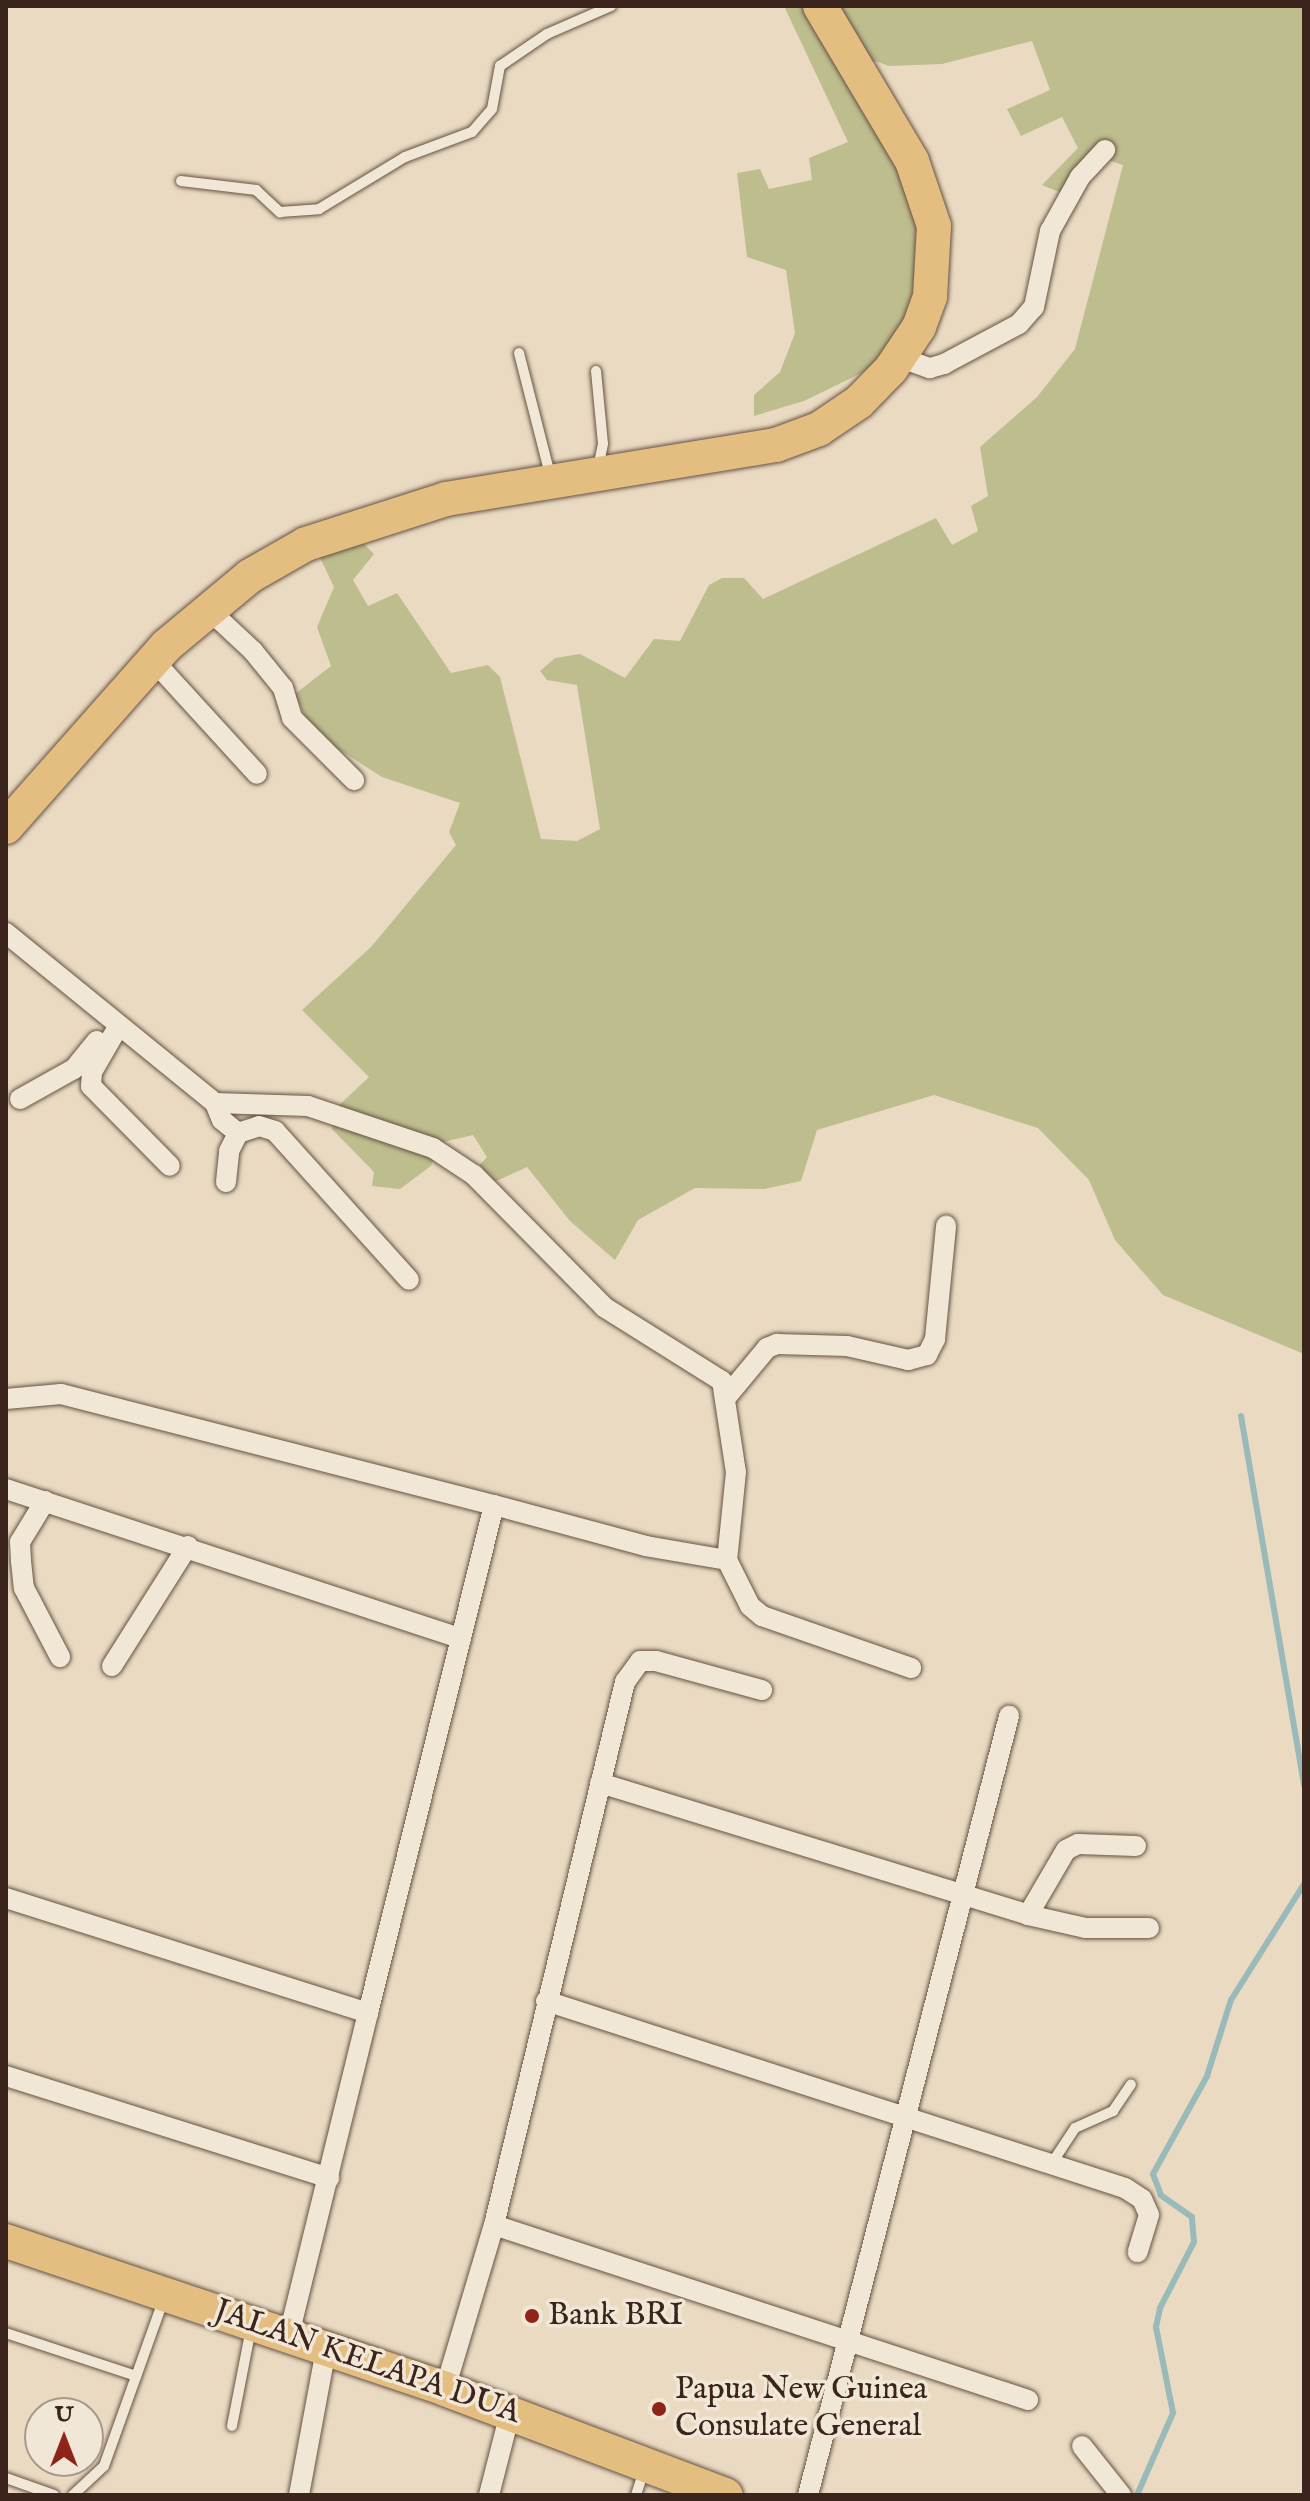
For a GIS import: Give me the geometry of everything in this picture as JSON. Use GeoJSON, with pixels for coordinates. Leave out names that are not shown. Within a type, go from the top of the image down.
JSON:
{"type":"FeatureCollection","features":[{"type":"Feature","properties":{"kind":"highway"},"geometry":{"type":"LineString","coordinates":[[7,824],[153,660],[208,609],[250,576],[306,544],[367,521],[446,499],[720,458],[819,429],[859,402],[899,357],[919,327],[930,297],[934,226],[912,161],[820,6]]}},
{"type":"Feature","properties":{"kind":"highway","name":"JALAN KELAPA DUA"},"geometry":{"type":"LineString","coordinates":[[6,2241],[166,2292],[510,2413],[641,2480],[726,2495]]}},
{"type":"Feature","properties":{"kind":"street"},"geometry":{"type":"LineString","coordinates":[[899,357],[930,368],[944,364],[1019,324],[1034,307],[1050,231],[1080,177],[1105,150]]}},
{"type":"Feature","properties":{"kind":"street"},"geometry":{"type":"LineString","coordinates":[[208,609],[253,651],[283,688],[292,718],[354,780]]}},
{"type":"Feature","properties":{"kind":"street"},"geometry":{"type":"LineString","coordinates":[[153,660],[257,774]]}},
{"type":"Feature","properties":{"kind":"street"},"geometry":{"type":"LineString","coordinates":[[6,933],[115,1025],[215,1103],[222,1120],[238,1133]]}},
{"type":"Feature","properties":{"kind":"street"},"geometry":{"type":"LineString","coordinates":[[20,1099],[74,1069],[115,1025]]}},
{"type":"Feature","properties":{"kind":"street"},"geometry":{"type":"LineString","coordinates":[[115,1025],[96,1064],[91,1086],[170,1166]]}},
{"type":"Feature","properties":{"kind":"street"},"geometry":{"type":"LineString","coordinates":[[215,1103],[308,1106],[433,1148],[474,1175],[604,1307],[661,1346],[710,1371],[728,1395],[736,1472],[727,1560],[750,1606],[762,1616],[911,1668]]}},
{"type":"Feature","properties":{"kind":"street"},"geometry":{"type":"LineString","coordinates":[[226,1182],[229,1151],[238,1133],[259,1126],[275,1131],[409,1280]]}},
{"type":"Feature","properties":{"kind":"street"},"geometry":{"type":"LineString","coordinates":[[728,1395],[767,1348],[777,1344],[847,1346],[908,1360],[927,1355],[935,1339],[946,1226]]}},
{"type":"Feature","properties":{"kind":"street"},"geometry":{"type":"LineString","coordinates":[[6,1399],[37,1393],[91,1400],[646,1546],[727,1560]]}},
{"type":"Feature","properties":{"kind":"street"},"geometry":{"type":"LineString","coordinates":[[6,1489],[188,1546],[461,1639]]}},
{"type":"Feature","properties":{"kind":"street"},"geometry":{"type":"LineString","coordinates":[[45,1501],[20,1542],[21,1561],[24,1588],[60,1657]]}},
{"type":"Feature","properties":{"kind":"street"},"geometry":{"type":"LineString","coordinates":[[289,2335],[494,1505]]}},
{"type":"Feature","properties":{"kind":"street"},"geometry":{"type":"LineString","coordinates":[[112,1666],[188,1546]]}},
{"type":"Feature","properties":{"kind":"street"},"geometry":{"type":"LineString","coordinates":[[445,2389],[494,2225],[625,1682],[640,1661],[690,1667],[762,1690]]}},
{"type":"Feature","properties":{"kind":"street"},"geometry":{"type":"LineString","coordinates":[[808,2495],[850,2342],[960,1896],[1009,1716]]}},
{"type":"Feature","properties":{"kind":"street"},"geometry":{"type":"LineString","coordinates":[[600,1783],[1028,1915],[1085,1928],[1149,1928]]}},
{"type":"Feature","properties":{"kind":"street"},"geometry":{"type":"LineString","coordinates":[[1028,1915],[1066,1850],[1078,1844],[1136,1846]]}},
{"type":"Feature","properties":{"kind":"street"},"geometry":{"type":"LineString","coordinates":[[6,1898],[368,2013]]}},
{"type":"Feature","properties":{"kind":"street"},"geometry":{"type":"LineString","coordinates":[[546,2001],[1125,2188],[1142,2199],[1149,2223],[1138,2252]]}},
{"type":"Feature","properties":{"kind":"street"},"geometry":{"type":"LineString","coordinates":[[6,2076],[329,2178]]}},
{"type":"Feature","properties":{"kind":"street"},"geometry":{"type":"LineString","coordinates":[[494,2225],[1028,2400]]}},
{"type":"Feature","properties":{"kind":"street"},"geometry":{"type":"LineString","coordinates":[[299,2495],[326,2349]]}},
{"type":"Feature","properties":{"kind":"street"},"geometry":{"type":"LineString","coordinates":[[489,2495],[510,2413]]}},
{"type":"Feature","properties":{"kind":"street"},"geometry":{"type":"LineString","coordinates":[[1082,2446],[1121,2495]]}},
{"type":"Feature","properties":{"kind":"lane"},"geometry":{"type":"LineString","coordinates":[[181,181],[256,190],[280,212],[319,209],[405,157],[472,132],[492,109],[500,66],[547,34],[611,6]]}},
{"type":"Feature","properties":{"kind":"lane"},"geometry":{"type":"LineString","coordinates":[[519,353],[552,482]]}},
{"type":"Feature","properties":{"kind":"lane"},"geometry":{"type":"LineString","coordinates":[[593,476],[603,461],[596,371]]}},
{"type":"Feature","properties":{"kind":"lane"},"geometry":{"type":"LineString","coordinates":[[1052,2163],[1075,2128],[1113,2111],[1131,2084]]}},
{"type":"Feature","properties":{"kind":"lane"},"geometry":{"type":"LineString","coordinates":[[73,2495],[104,2466],[166,2292]]}},
{"type":"Feature","properties":{"kind":"lane"},"geometry":{"type":"LineString","coordinates":[[232,2426],[253,2323]]}},
{"type":"Feature","properties":{"kind":"lane"},"geometry":{"type":"LineString","coordinates":[[6,2333],[136,2376]]}},
{"type":"Feature","properties":{"kind":"lane"},"geometry":{"type":"LineString","coordinates":[[6,2478],[54,2495]]}},
{"type":"Feature","properties":{"kind":"shaded area"},"geometry":{"type":"Polygon","coordinates":[[[784,6],[1304,6],[1304,1354],[1163,1295],[1115,1240],[1089,1180],[1038,1128],[934,1095],[817,1130],[801,1181],[764,1189],[695,1188],[638,1220],[615,1260],[570,1221],[527,1167],[492,1183],[475,1170],[487,1157],[473,1135],[439,1143],[431,1166],[400,1189],[372,1186],[374,1172],[332,1129],[334,1110],[369,1077],[302,1010],[371,947],[456,845],[449,832],[460,803],[382,777],[313,733],[295,694],[331,666],[317,627],[334,587],[315,547],[353,533],[374,554],[353,580],[368,606],[397,593],[451,673],[488,665],[500,677],[541,839],[577,841],[600,829],[577,685],[547,680],[540,671],[555,658],[580,654],[625,678],[654,639],[680,641],[709,585],[722,578],[744,578],[763,599],[936,518],[952,545],[978,531],[971,506],[988,496],[980,447],[1037,397],[1075,349],[1123,165],[1093,155],[1064,194],[1042,185],[1078,148],[1062,117],[1021,136],[1007,109],[1050,90],[1032,41],[942,64],[889,66],[875,61],[856,75],[908,162],[925,284],[878,365],[804,401],[754,416],[754,395],[780,372],[795,333],[786,270],[747,257],[737,173],[760,169],[769,189],[812,180],[809,158],[848,142],[784,6]]]}},
{"type":"Feature","properties":{"kind":"waterway"},"geometry":{"type":"LineString","coordinates":[[1241,1416],[1304,1785]]}},
{"type":"Feature","properties":{"kind":"waterway"},"geometry":{"type":"LineString","coordinates":[[1137,2495],[1173,2413],[1156,2327],[1160,2308],[1194,2242],[1192,2217],[1161,2195],[1153,2174],[1207,2076],[1231,2000],[1304,1884]]}},
{"type":"Feature","properties":{"kind":"place","name":"Bank BRI"},"geometry":{"type":"Point","coordinates":[532,2316]}},
{"type":"Feature","properties":{"kind":"place","name":"Papua New Guinea Consulate General"},"geometry":{"type":"Point","coordinates":[659,2409]}}]}
